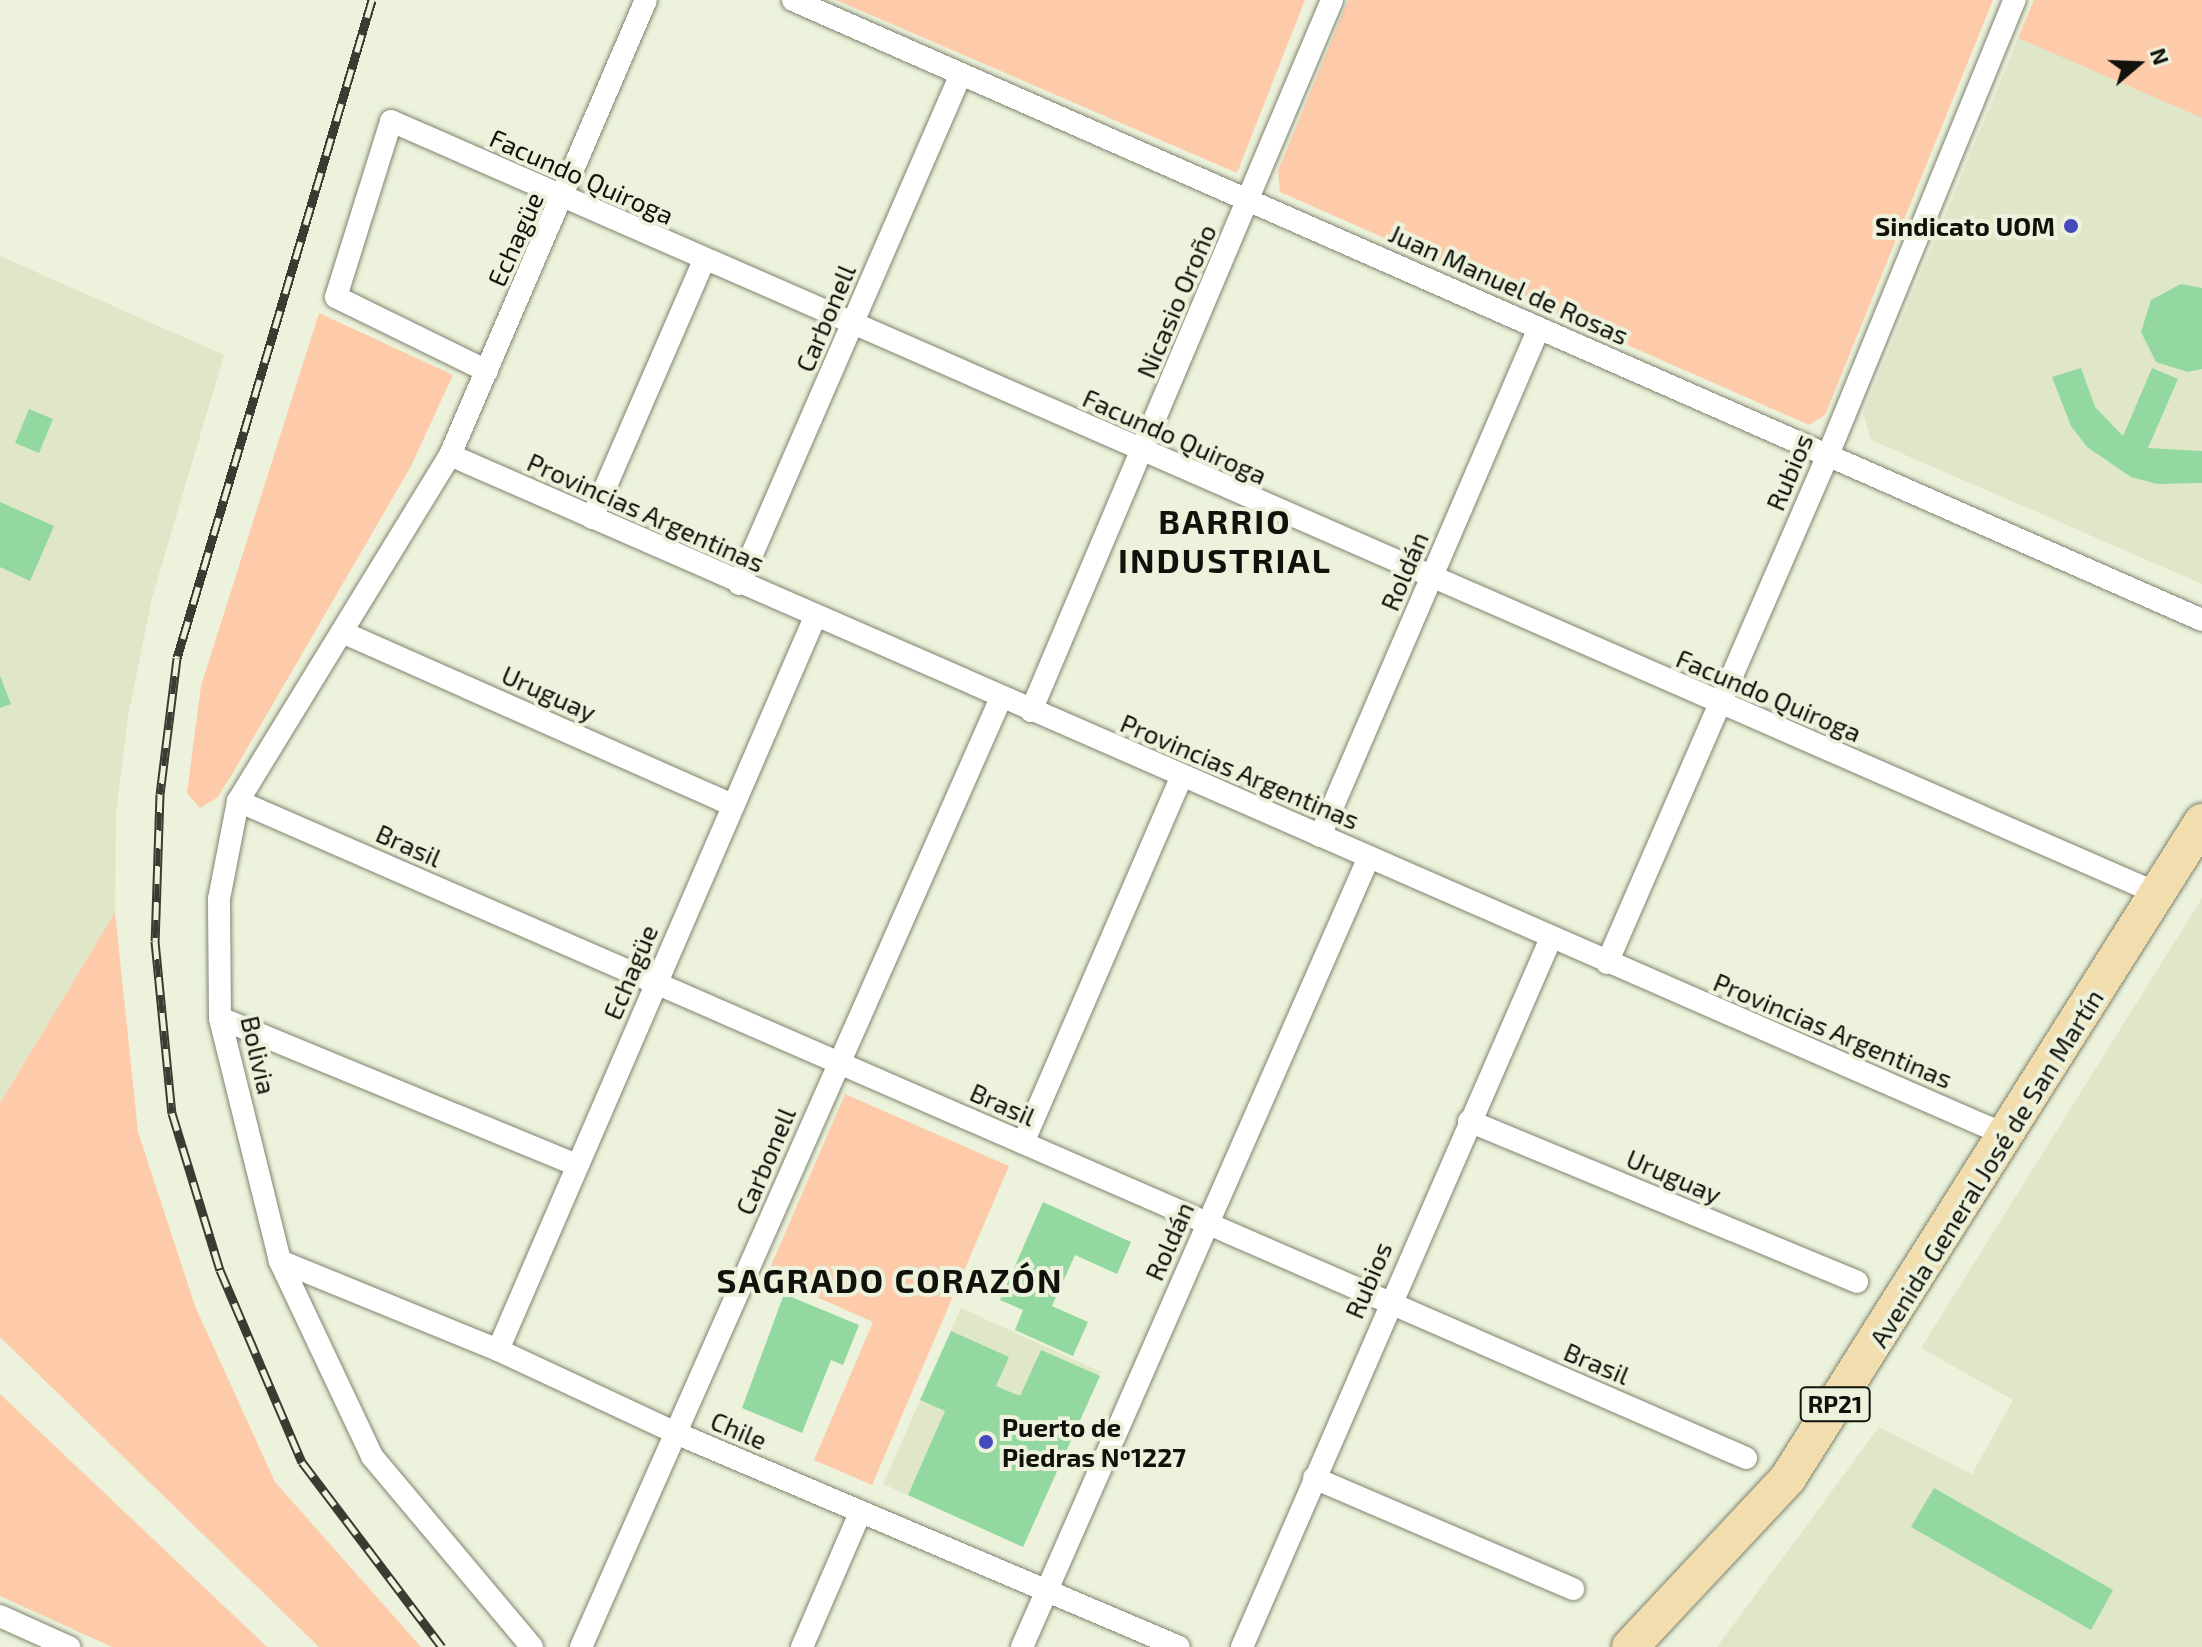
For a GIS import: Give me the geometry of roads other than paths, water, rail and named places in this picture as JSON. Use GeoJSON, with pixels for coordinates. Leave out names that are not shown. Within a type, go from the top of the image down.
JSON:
{"type":"FeatureCollection","features":[{"type":"Feature","properties":{"kind":"main road","name":"Avenida General José de San Martín"},"geometry":{"type":"LineString","coordinates":[[1630,1647],[1788,1478],[2008,1136],[2202,822]]}},
{"type":"Feature","properties":{"kind":"street","name":"Echagüe"},"geometry":{"type":"LineString","coordinates":[[450,455],[564,199],[646,0]]}},
{"type":"Feature","properties":{"kind":"street","name":"Juan Manuel de Rosas"},"geometry":{"type":"LineString","coordinates":[[793,0],[2202,620]]}},
{"type":"Feature","properties":{"kind":"street","name":"Nicasio Oroño"},"geometry":{"type":"LineString","coordinates":[[1031,711],[1250,201],[1332,0]]}},
{"type":"Feature","properties":{"kind":"street","name":"Rubios"},"geometry":{"type":"LineString","coordinates":[[1607,963],[1828,455],[2015,0]]}},
{"type":"Feature","properties":{"kind":"street","name":"Carbonell"},"geometry":{"type":"LineString","coordinates":[[739,584],[961,74]]}},
{"type":"Feature","properties":{"kind":"street","name":"Facundo Quiroga"},"geometry":{"type":"LineString","coordinates":[[487,371],[336,297],[391,121],[1431,579],[2159,894]]}},
{"type":"Feature","properties":{"kind":"street"},"geometry":{"type":"LineString","coordinates":[[592,518],[704,261]]}},
{"type":"Feature","properties":{"kind":"street","name":"Roldán"},"geometry":{"type":"LineString","coordinates":[[1320,836],[1539,328]]}},
{"type":"Feature","properties":{"kind":"street","name":"Provincias Argentinas"},"geometry":{"type":"LineString","coordinates":[[450,455],[739,584],[2008,1136]]}},
{"type":"Feature","properties":{"kind":"street","name":"Bolivia"},"geometry":{"type":"LineString","coordinates":[[450,455],[238,801],[219,899],[220,1018],[280,1261],[372,1456],[532,1647]]}},
{"type":"Feature","properties":{"kind":"street","name":"Echagüe"},"geometry":{"type":"LineString","coordinates":[[498,1350],[815,617]]}},
{"type":"Feature","properties":{"kind":"street","name":"Uruguay"},"geometry":{"type":"LineString","coordinates":[[342,632],[733,805]]}},
{"type":"Feature","properties":{"kind":"street","name":"Carbonell"},"geometry":{"type":"LineString","coordinates":[[581,1647],[678,1434],[1001,698]]}},
{"type":"Feature","properties":{"kind":"street"},"geometry":{"type":"LineString","coordinates":[[1023,1143],[1182,776]]}},
{"type":"Feature","properties":{"kind":"street","name":"Brasil"},"geometry":{"type":"LineString","coordinates":[[238,801],[1746,1458]]}},
{"type":"Feature","properties":{"kind":"street","name":"Roldán"},"geometry":{"type":"LineString","coordinates":[[1022,1647],[1369,857]]}},
{"type":"Feature","properties":{"kind":"street","name":"Rubios"},"geometry":{"type":"LineString","coordinates":[[1242,1647],[1388,1304],[1551,938]]}},
{"type":"Feature","properties":{"kind":"street"},"geometry":{"type":"LineString","coordinates":[[220,1018],[577,1165]]}},
{"type":"Feature","properties":{"kind":"street","name":"Uruguay"},"geometry":{"type":"LineString","coordinates":[[1469,1121],[1857,1282]]}},
{"type":"Feature","properties":{"kind":"street","name":"Chile"},"geometry":{"type":"LineString","coordinates":[[280,1261],[498,1350],[678,1434],[1179,1647]]}},
{"type":"Feature","properties":{"kind":"street"},"geometry":{"type":"LineString","coordinates":[[1314,1478],[1573,1589]]}},
{"type":"Feature","properties":{"kind":"street"},"geometry":{"type":"LineString","coordinates":[[802,1647],[860,1513]]}},
{"type":"Feature","properties":{"kind":"street"},"geometry":{"type":"LineString","coordinates":[[0,1616],[57,1645]]}},
{"type":"Feature","properties":{"kind":"railway"},"geometry":{"type":"LineString","coordinates":[[372,0],[177,658],[160,794],[155,941],[172,1113],[220,1270],[302,1462],[442,1647]]}},
{"type":"Feature","properties":{"kind":"place","name":"Sindicato UOM"},"geometry":{"type":"Point","coordinates":[2071,226]}},
{"type":"Feature","properties":{"kind":"place","name":"Puerto de Piedras Nº1227"},"geometry":{"type":"Point","coordinates":[986,1442]}},
{"type":"Feature","properties":{"kind":"district","name":"BARRIO INDUSTRIAL"},"geometry":{"type":"Point","coordinates":[1225,540]}},
{"type":"Feature","properties":{"kind":"district","name":"SAGRADO CORAZÓN"},"geometry":{"type":"Point","coordinates":[890,1280]}}]}
